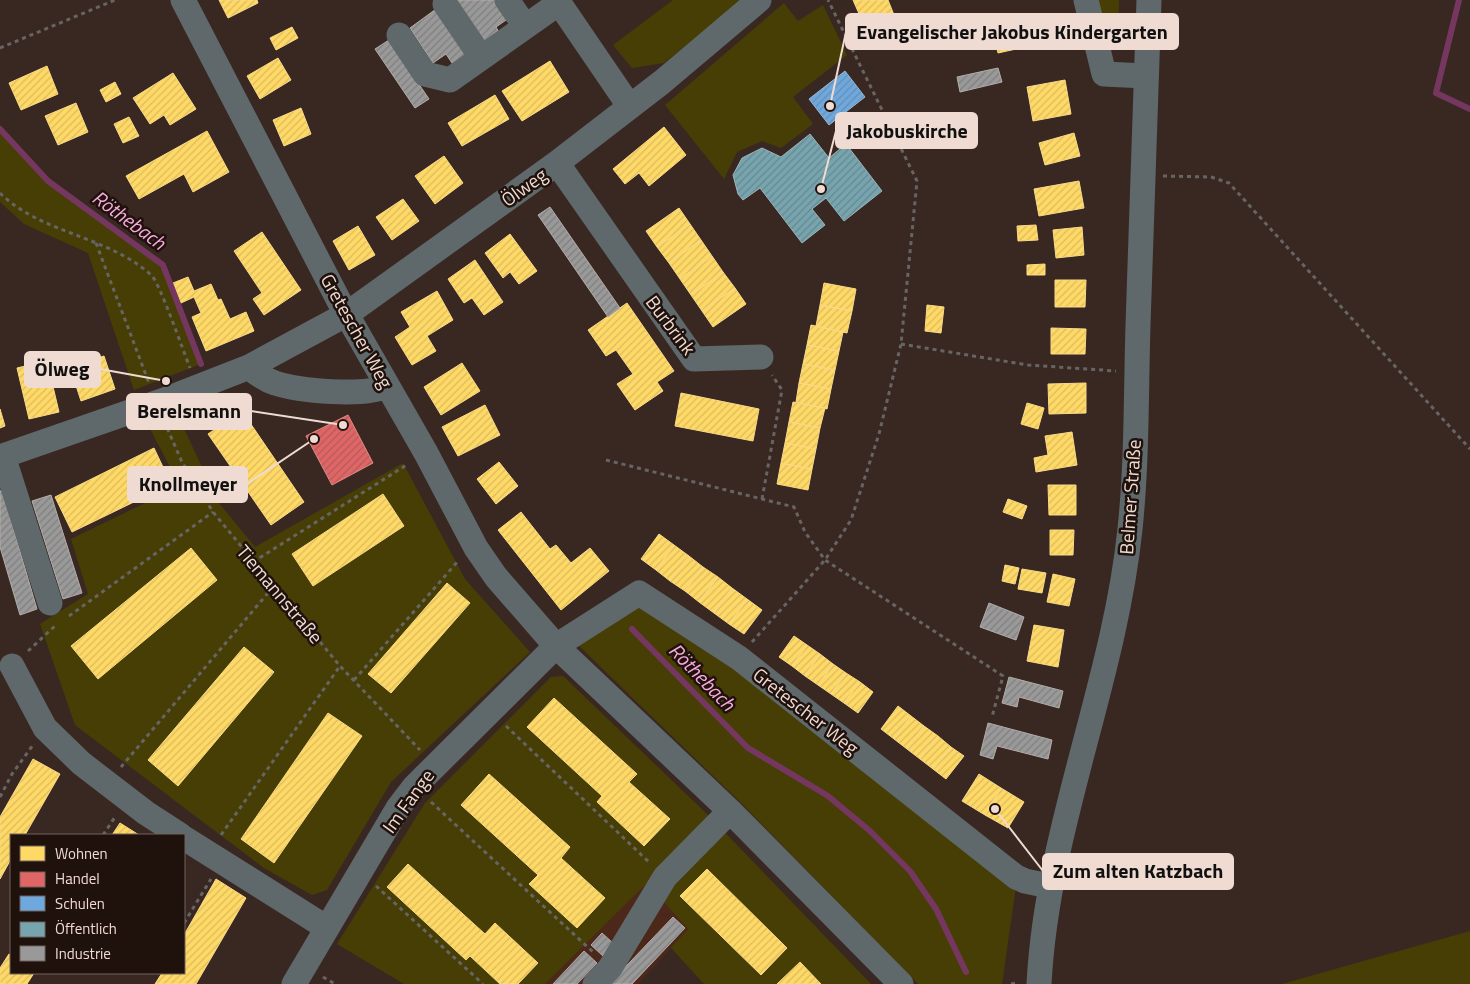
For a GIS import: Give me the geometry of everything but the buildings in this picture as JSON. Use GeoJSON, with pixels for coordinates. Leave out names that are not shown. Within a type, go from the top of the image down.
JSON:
{"type":"FeatureCollection","features":[{"type":"Feature","properties":{"kind":"street","name":"Gretescher Weg"},"geometry":{"type":"LineString","coordinates":[[183,0],[346,314],[426,453],[476,548],[496,577],[556,646],[730,811],[901,984]]}},
{"type":"Feature","properties":{"kind":"street"},"geometry":{"type":"LineString","coordinates":[[507,0],[525,26]]}},
{"type":"Feature","properties":{"kind":"street","name":"Ölweg"},"geometry":{"type":"LineString","coordinates":[[2,456],[197,388],[249,367],[346,314],[557,164],[630,107],[759,0]]}},
{"type":"Feature","properties":{"kind":"street"},"geometry":{"type":"LineString","coordinates":[[1086,0],[1104,74],[1146,76]]}},
{"type":"Feature","properties":{"kind":"street","name":"Belmer Straße"},"geometry":{"type":"LineString","coordinates":[[1039,984],[1042,937],[1050,886],[1066,813],[1116,624],[1130,529],[1149,0]]}},
{"type":"Feature","properties":{"kind":"street"},"geometry":{"type":"LineString","coordinates":[[399,35],[425,74],[450,80],[558,1],[630,107]]}},
{"type":"Feature","properties":{"kind":"street"},"geometry":{"type":"LineString","coordinates":[[445,4],[481,57]]}},
{"type":"Feature","properties":{"kind":"street","name":"Burbrink"},"geometry":{"type":"LineString","coordinates":[[557,164],[694,360],[761,357]]}},
{"type":"Feature","properties":{"kind":"street"},"geometry":{"type":"LineString","coordinates":[[249,367],[261,377],[286,386],[357,393],[379,390],[386,386]]}},
{"type":"Feature","properties":{"kind":"street"},"geometry":{"type":"LineString","coordinates":[[2,456],[50,603]]}},
{"type":"Feature","properties":{"kind":"street","name":"Gretescher Weg"},"geometry":{"type":"LineString","coordinates":[[556,646],[640,593],[738,658],[1016,877],[1025,881],[1050,886]]}},
{"type":"Feature","properties":{"kind":"street","name":"Im Fange"},"geometry":{"type":"LineString","coordinates":[[294,984],[398,808],[414,787],[435,764],[556,646]]}},
{"type":"Feature","properties":{"kind":"street"},"geometry":{"type":"LineString","coordinates":[[12,666],[45,728],[81,763],[179,834]]}},
{"type":"Feature","properties":{"kind":"street"},"geometry":{"type":"LineString","coordinates":[[603,976],[665,877],[730,811]]}},
{"type":"Feature","properties":{"kind":"street"},"geometry":{"type":"LineString","coordinates":[[185,839],[327,928]]}},
{"type":"Feature","properties":{"kind":"path"},"geometry":{"type":"LineString","coordinates":[[0,48],[115,0]]}},
{"type":"Feature","properties":{"kind":"path"},"geometry":{"type":"LineString","coordinates":[[738,658],[825,560],[851,520],[879,434],[901,344],[917,182],[828,0]]}},
{"type":"Feature","properties":{"kind":"path"},"geometry":{"type":"LineString","coordinates":[[1143,176],[1210,177],[1229,183],[1470,449]]}},
{"type":"Feature","properties":{"kind":"path"},"geometry":{"type":"LineString","coordinates":[[0,193],[14,207],[120,254],[154,278],[197,388]]}},
{"type":"Feature","properties":{"kind":"path","name":"Tiemannstraße"},"geometry":{"type":"LineString","coordinates":[[96,243],[156,402],[182,462],[213,512],[340,666],[435,764]]}},
{"type":"Feature","properties":{"kind":"path"},"geometry":{"type":"LineString","coordinates":[[901,344],[1028,366],[1137,372]]}},
{"type":"Feature","properties":{"kind":"path"},"geometry":{"type":"LineString","coordinates":[[761,357],[782,390],[762,499]]}},
{"type":"Feature","properties":{"kind":"path"},"geometry":{"type":"LineString","coordinates":[[253,562],[426,453]]}},
{"type":"Feature","properties":{"kind":"path"},"geometry":{"type":"LineString","coordinates":[[606,460],[794,507],[805,532],[825,560],[1003,676],[992,717]]}},
{"type":"Feature","properties":{"kind":"path"},"geometry":{"type":"LineString","coordinates":[[12,666],[45,633],[213,512]]}},
{"type":"Feature","properties":{"kind":"path"},"geometry":{"type":"LineString","coordinates":[[354,680],[459,560],[476,548]]}},
{"type":"Feature","properties":{"kind":"path"},"geometry":{"type":"LineString","coordinates":[[108,783],[273,587]]}},
{"type":"Feature","properties":{"kind":"path"},"geometry":{"type":"LineString","coordinates":[[185,921],[214,858],[340,666]]}},
{"type":"Feature","properties":{"kind":"path"},"geometry":{"type":"LineString","coordinates":[[490,711],[665,877]]}},
{"type":"Feature","properties":{"kind":"path"},"geometry":{"type":"LineString","coordinates":[[0,797],[12,774],[45,728]]}},
{"type":"Feature","properties":{"kind":"path"},"geometry":{"type":"LineString","coordinates":[[414,787],[603,976]]}},
{"type":"Feature","properties":{"kind":"path"},"geometry":{"type":"LineString","coordinates":[[361,872],[483,984]]}},
{"type":"Feature","properties":{"kind":"shaded area"},"geometry":{"type":"Polygon","coordinates":[[[673,0],[742,0],[664,63],[632,68],[613,45],[673,0]]]}},
{"type":"Feature","properties":{"kind":"shaded area"},"geometry":{"type":"Polygon","coordinates":[[[1091,0],[1119,0],[1118,39],[1101,39],[1091,0]]]}},
{"type":"Feature","properties":{"kind":"shaded area"},"geometry":{"type":"Polygon","coordinates":[[[784,3],[798,21],[823,5],[847,55],[793,97],[813,124],[781,148],[762,141],[737,152],[724,179],[665,105],[784,3]]]}},
{"type":"Feature","properties":{"kind":"shaded area"},"geometry":{"type":"Polygon","coordinates":[[[0,129],[48,181],[163,265],[201,364],[134,390],[88,253],[24,224],[0,202],[0,129]]]}},
{"type":"Feature","properties":{"kind":"shaded area"},"geometry":{"type":"Polygon","coordinates":[[[178,416],[219,503],[255,547],[403,463],[465,579],[530,652],[391,782],[327,890],[312,895],[264,868],[75,725],[40,624],[88,594],[71,539],[180,486],[149,427],[178,416]]]}},
{"type":"Feature","properties":{"kind":"shaded area"},"geometry":{"type":"Polygon","coordinates":[[[640,604],[735,668],[1016,886],[1002,984],[918,984],[739,801],[577,644],[640,604]]]}},
{"type":"Feature","properties":{"kind":"shaded area"},"geometry":{"type":"Polygon","coordinates":[[[563,676],[708,815],[871,984],[704,984],[671,948],[688,929],[647,883],[545,984],[404,984],[337,944],[425,803],[551,677],[563,676]]]}},
{"type":"Feature","properties":{"kind":"shaded area"},"geometry":{"type":"Polygon","coordinates":[[[647,882],[689,929],[638,984],[545,984],[647,882]]]}},
{"type":"Feature","properties":{"kind":"shaded area"},"geometry":{"type":"Polygon","coordinates":[[[1470,931],[1470,984],[1282,984],[1470,931]]]}},
{"type":"Feature","properties":{"kind":"waterway"},"geometry":{"type":"LineString","coordinates":[[1459,0],[1436,93],[1470,109]]}},
{"type":"Feature","properties":{"kind":"waterway","name":"Röthebach"},"geometry":{"type":"LineString","coordinates":[[0,129],[48,181],[163,265],[201,364]]}},
{"type":"Feature","properties":{"kind":"waterway"},"geometry":{"type":"LineString","coordinates":[[632,629],[748,748],[828,796],[870,831],[910,871],[936,909],[966,972]]}},
{"type":"Feature","properties":{"kind":"place","name":"Evangelischer Jakobus Kindergarten"},"geometry":{"type":"Point","coordinates":[830,106]}},
{"type":"Feature","properties":{"kind":"place","name":"Jakobuskirche"},"geometry":{"type":"Point","coordinates":[821,189]}},
{"type":"Feature","properties":{"kind":"place","name":"Ölweg"},"geometry":{"type":"Point","coordinates":[166,381]}},
{"type":"Feature","properties":{"kind":"place","name":"Berelsmann"},"geometry":{"type":"Point","coordinates":[343,425]}},
{"type":"Feature","properties":{"kind":"place","name":"Knollmeyer"},"geometry":{"type":"Point","coordinates":[314,439]}},
{"type":"Feature","properties":{"kind":"place","name":"Zum alten Katzbach"},"geometry":{"type":"Point","coordinates":[995,809]}}]}
